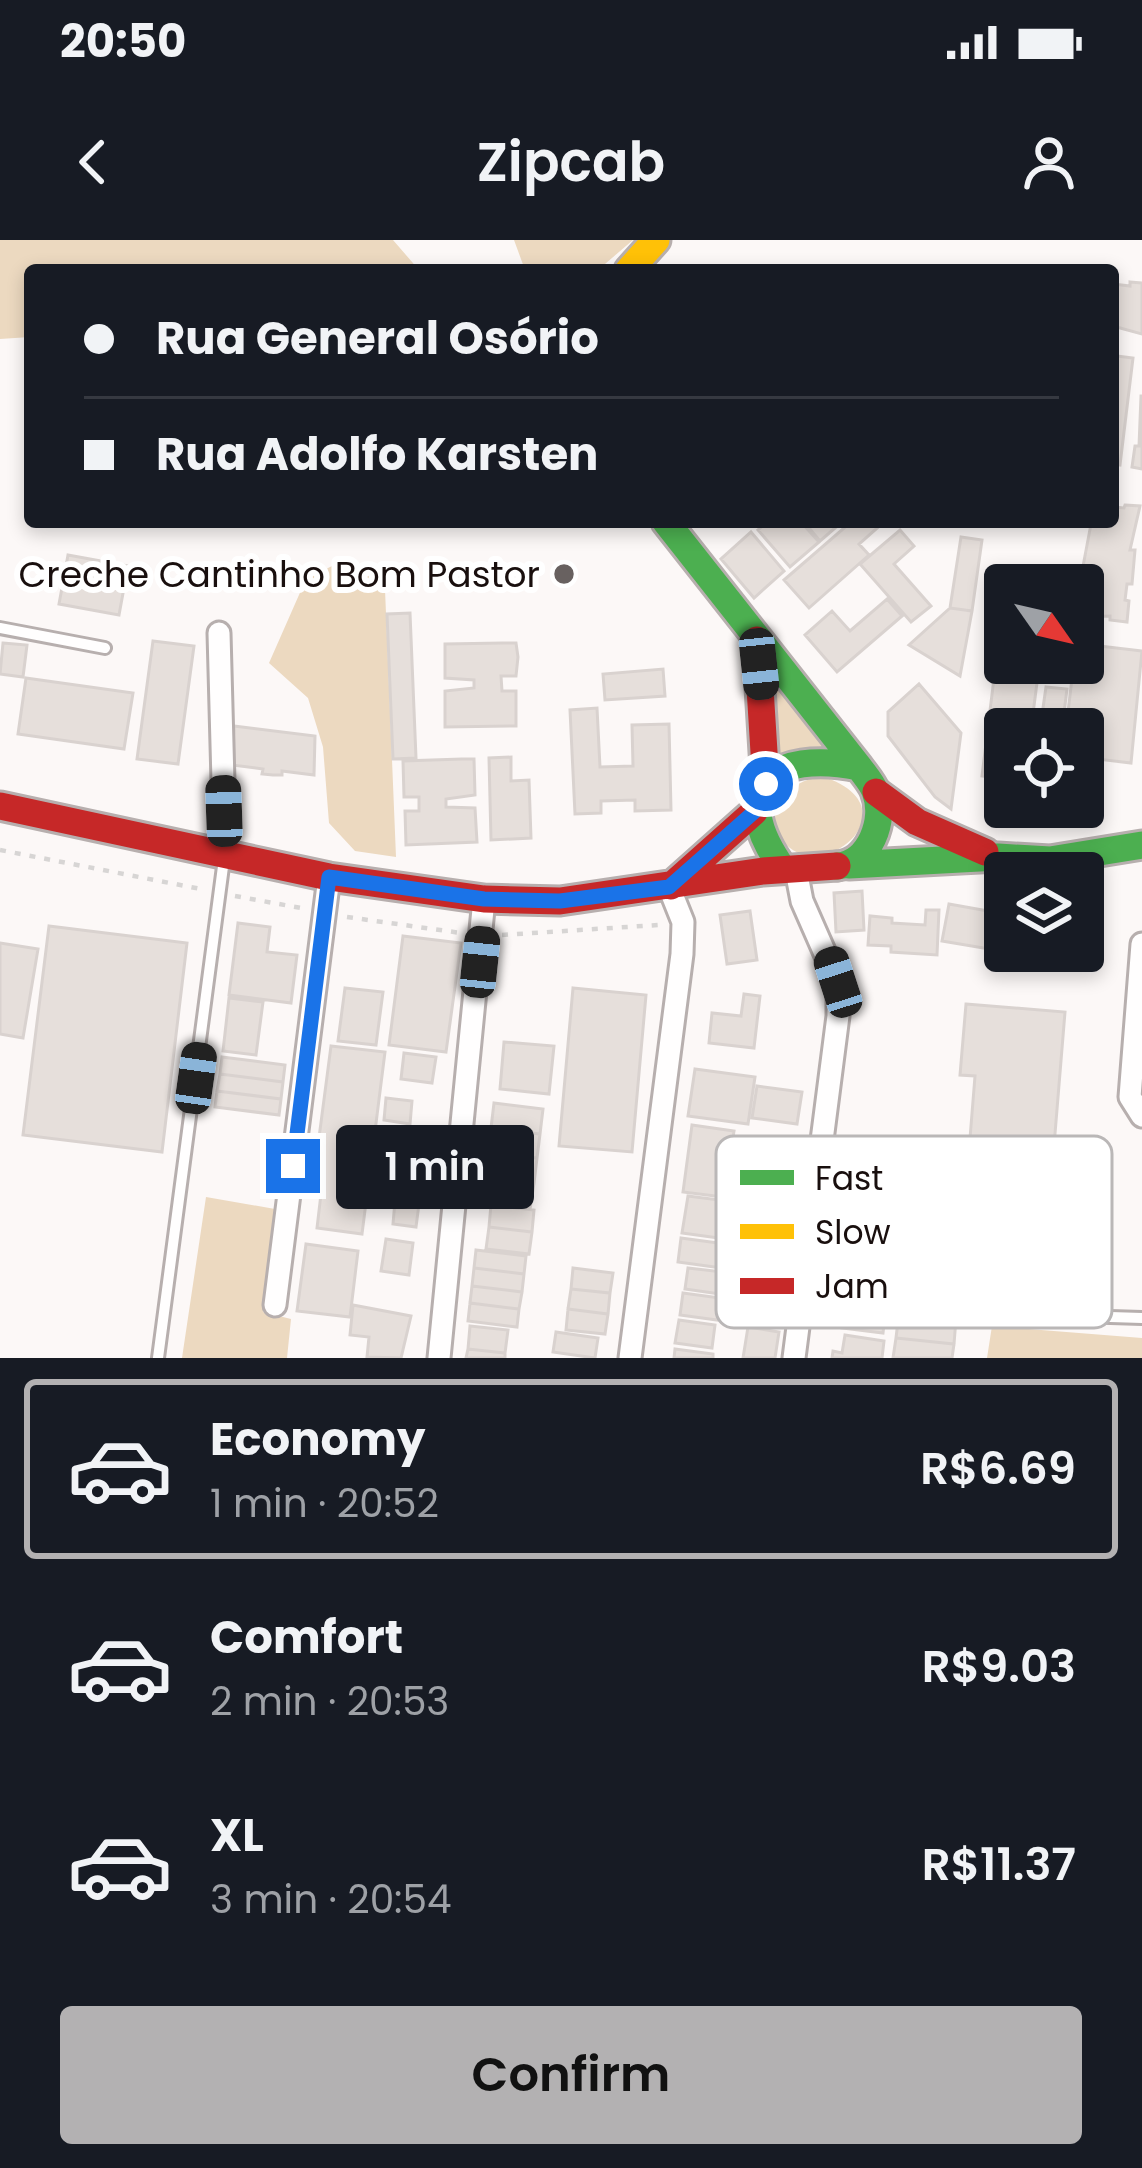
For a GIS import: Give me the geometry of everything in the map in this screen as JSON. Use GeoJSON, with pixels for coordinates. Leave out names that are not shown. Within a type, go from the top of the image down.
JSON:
{"type":"FeatureCollection","features":[{"type":"Feature","properties":{"kind":"main road"},"geometry":{"type":"LineString","coordinates":[[634,264],[656,240]]}},
{"type":"Feature","properties":{"kind":"main road"},"geometry":{"type":"LineString","coordinates":[[671,528],[876,792],[917,822],[986,852]]}},
{"type":"Feature","properties":{"kind":"main road"},"geometry":{"type":"LineString","coordinates":[[757,640],[766,784]]}},
{"type":"Feature","properties":{"kind":"main road"},"geometry":{"type":"LineString","coordinates":[[669,887],[754,812],[766,784],[784,766],[819,757],[859,767]]}},
{"type":"Feature","properties":{"kind":"main road"},"geometry":{"type":"LineString","coordinates":[[849,865],[874,838],[879,822],[876,792]]}},
{"type":"Feature","properties":{"kind":"main road"},"geometry":{"type":"LineString","coordinates":[[0,806],[329,877],[484,899],[560,901],[790,870],[984,858]]}},
{"type":"Feature","properties":{"kind":"main road"},"geometry":{"type":"LineString","coordinates":[[754,812],[761,840],[790,870]]}},
{"type":"Feature","properties":{"kind":"main road"},"geometry":{"type":"LineString","coordinates":[[1099,852],[1142,845]]}},
{"type":"Feature","properties":{"kind":"street"},"geometry":{"type":"LineString","coordinates":[[219,632],[225,856]]}},
{"type":"Feature","properties":{"kind":"street"},"geometry":{"type":"LineString","coordinates":[[790,870],[838,982],[823,1136]]}},
{"type":"Feature","properties":{"kind":"street"},"geometry":{"type":"LineString","coordinates":[[275,1305],[329,877]]}},
{"type":"Feature","properties":{"kind":"street"},"geometry":{"type":"LineString","coordinates":[[630,1358],[682,954],[683,922],[669,887]]}},
{"type":"Feature","properties":{"kind":"street"},"geometry":{"type":"LineString","coordinates":[[439,1358],[484,899]]}},
{"type":"Feature","properties":{"kind":"street"},"geometry":{"type":"LineString","coordinates":[[1142,944],[1130,1097],[1142,1116]]}},
{"type":"Feature","properties":{"kind":"street"},"geometry":{"type":"LineString","coordinates":[[794,1358],[798,1328]]}},
{"type":"Feature","properties":{"kind":"lane"},"geometry":{"type":"LineString","coordinates":[[0,628],[105,648]]}},
{"type":"Feature","properties":{"kind":"lane"},"geometry":{"type":"LineString","coordinates":[[158,1358],[225,856]]}},
{"type":"Feature","properties":{"kind":"lane"},"geometry":{"type":"LineString","coordinates":[[1112,1317],[1142,1318]]}},
{"type":"Feature","properties":{"kind":"shaded area"},"geometry":{"type":"Polygon","coordinates":[[[0,240],[393,240],[414,264],[24,264],[24,337],[0,339],[0,240]]]}},
{"type":"Feature","properties":{"kind":"shaded area"},"geometry":{"type":"Polygon","coordinates":[[[514,240],[633,240],[605,264],[523,264],[514,240]]]}},
{"type":"Feature","properties":{"kind":"shaded area"},"geometry":{"type":"Polygon","coordinates":[[[338,563],[384,565],[396,857],[355,851],[329,823],[323,747],[308,698],[269,663],[306,579],[338,563]]]}},
{"type":"Feature","properties":{"kind":"shaded area"},"geometry":{"type":"Polygon","coordinates":[[[769,673],[827,746],[770,763],[769,673]]]}},
{"type":"Feature","properties":{"kind":"shaded area"},"geometry":{"type":"Polygon","coordinates":[[[821,776],[849,789],[861,806],[862,823],[837,850],[818,856],[799,853],[775,828],[775,807],[789,790],[821,776]]]}},
{"type":"Feature","properties":{"kind":"shaded area"},"geometry":{"type":"Polygon","coordinates":[[[206,1197],[275,1209],[263,1312],[291,1319],[287,1358],[182,1358],[206,1197]]]}},
{"type":"Feature","properties":{"kind":"shaded area"},"geometry":{"type":"Polygon","coordinates":[[[992,1328],[1142,1338],[1142,1358],[987,1358],[992,1328]]]}},
{"type":"Feature","properties":{"kind":"building"},"geometry":{"type":"Polygon","coordinates":[[[1130,282],[1142,283],[1142,334],[1119,328],[1119,285],[1130,286],[1130,282]]]}},
{"type":"Feature","properties":{"kind":"building"},"geometry":{"type":"Polygon","coordinates":[[[1119,356],[1133,358],[1119,465],[1119,356]]]}},
{"type":"Feature","properties":{"kind":"building"},"geometry":{"type":"Polygon","coordinates":[[[1141,396],[1142,469],[1132,467],[1135,446],[1139,446],[1141,396]]]}},
{"type":"Feature","properties":{"kind":"building"},"geometry":{"type":"Polygon","coordinates":[[[1140,506],[1130,550],[1135,550],[1132,584],[1127,584],[1125,600],[1129,601],[1127,622],[1104,616],[1104,564],[1083,564],[1090,528],[1119,528],[1119,508],[1140,506]]]}},
{"type":"Feature","properties":{"kind":"building"},"geometry":{"type":"Polygon","coordinates":[[[806,528],[819,542],[790,567],[758,530],[806,528]]]}},
{"type":"Feature","properties":{"kind":"building"},"geometry":{"type":"Polygon","coordinates":[[[809,528],[835,528],[820,541],[809,528]]]}},
{"type":"Feature","properties":{"kind":"building"},"geometry":{"type":"Polygon","coordinates":[[[844,528],[877,528],[859,544],[869,555],[809,608],[784,580],[844,528]]]}},
{"type":"Feature","properties":{"kind":"building"},"geometry":{"type":"Polygon","coordinates":[[[900,530],[914,546],[894,564],[931,606],[911,622],[860,564],[900,530]]]}},
{"type":"Feature","properties":{"kind":"building"},"geometry":{"type":"Polygon","coordinates":[[[751,532],[784,571],[754,598],[721,559],[751,532]]]}},
{"type":"Feature","properties":{"kind":"building"},"geometry":{"type":"Polygon","coordinates":[[[961,537],[982,540],[972,611],[950,608],[961,537]]]}},
{"type":"Feature","properties":{"kind":"building"},"geometry":{"type":"Polygon","coordinates":[[[68,555],[128,566],[119,615],[59,604],[68,555]]]}},
{"type":"Feature","properties":{"kind":"building"},"geometry":{"type":"Polygon","coordinates":[[[887,599],[902,616],[837,672],[805,635],[832,611],[850,631],[887,599]]]}},
{"type":"Feature","properties":{"kind":"building"},"geometry":{"type":"Polygon","coordinates":[[[950,608],[972,611],[960,676],[909,645],[950,608]]]}},
{"type":"Feature","properties":{"kind":"building"},"geometry":{"type":"Polygon","coordinates":[[[410,613],[416,758],[393,759],[387,614],[410,613]]]}},
{"type":"Feature","properties":{"kind":"building"},"geometry":{"type":"Polygon","coordinates":[[[153,641],[194,646],[178,764],[137,759],[153,641]]]}},
{"type":"Feature","properties":{"kind":"building"},"geometry":{"type":"Polygon","coordinates":[[[3,643],[27,645],[23,677],[0,674],[3,643]]]}},
{"type":"Feature","properties":{"kind":"building"},"geometry":{"type":"Polygon","coordinates":[[[516,643],[516,676],[501,676],[502,691],[516,691],[516,726],[445,727],[445,691],[474,688],[474,680],[445,678],[445,644],[516,643]]]}},
{"type":"Feature","properties":{"kind":"building"},"geometry":{"type":"Polygon","coordinates":[[[1104,647],[1142,651],[1131,763],[1104,760],[1104,708],[1068,708],[1071,684],[1104,684],[1104,647]]]}},
{"type":"Feature","properties":{"kind":"building"},"geometry":{"type":"Polygon","coordinates":[[[663,669],[665,696],[605,700],[603,674],[663,669]]]}},
{"type":"Feature","properties":{"kind":"building"},"geometry":{"type":"Polygon","coordinates":[[[26,678],[133,693],[124,749],[18,734],[26,678]]]}},
{"type":"Feature","properties":{"kind":"building"},"geometry":{"type":"Polygon","coordinates":[[[919,684],[961,733],[951,809],[935,797],[888,736],[888,712],[919,684]]]}},
{"type":"Feature","properties":{"kind":"building"},"geometry":{"type":"Polygon","coordinates":[[[993,684],[1037,684],[1034,708],[990,708],[993,684]]]}},
{"type":"Feature","properties":{"kind":"building"},"geometry":{"type":"Polygon","coordinates":[[[1046,687],[1067,689],[1065,708],[1043,708],[1046,687]]]}},
{"type":"Feature","properties":{"kind":"building"},"geometry":{"type":"Polygon","coordinates":[[[597,708],[600,767],[633,766],[632,725],[669,724],[671,810],[635,811],[635,800],[601,801],[601,813],[575,814],[570,710],[597,708]]]}},
{"type":"Feature","properties":{"kind":"building"},"geometry":{"type":"Polygon","coordinates":[[[234,726],[315,736],[314,775],[262,774],[263,769],[232,765],[234,726]]]}},
{"type":"Feature","properties":{"kind":"building"},"geometry":{"type":"Polygon","coordinates":[[[511,757],[511,781],[529,780],[531,838],[491,840],[489,758],[511,757]]]}},
{"type":"Feature","properties":{"kind":"building"},"geometry":{"type":"Polygon","coordinates":[[[474,759],[475,795],[446,799],[446,807],[475,808],[477,842],[406,845],[405,811],[419,811],[419,797],[404,797],[403,761],[474,759]]]}},
{"type":"Feature","properties":{"kind":"building"},"geometry":{"type":"Polygon","coordinates":[[[862,891],[864,930],[836,932],[834,893],[862,891]]]}},
{"type":"Feature","properties":{"kind":"building"},"geometry":{"type":"Polygon","coordinates":[[[949,904],[984,910],[984,948],[942,941],[949,904]]]}},
{"type":"Feature","properties":{"kind":"building"},"geometry":{"type":"Polygon","coordinates":[[[926,910],[939,910],[937,955],[891,952],[891,946],[868,945],[870,916],[925,925],[926,910]]]}},
{"type":"Feature","properties":{"kind":"building"},"geometry":{"type":"Polygon","coordinates":[[[750,911],[757,960],[727,964],[720,915],[750,911]]]}},
{"type":"Feature","properties":{"kind":"building"},"geometry":{"type":"Polygon","coordinates":[[[238,923],[270,927],[267,952],[297,955],[291,1003],[229,995],[238,923]]]}},
{"type":"Feature","properties":{"kind":"building"},"geometry":{"type":"Polygon","coordinates":[[[49,926],[187,943],[162,1152],[23,1135],[49,926]]]}},
{"type":"Feature","properties":{"kind":"building"},"geometry":{"type":"Polygon","coordinates":[[[403,936],[461,943],[446,1052],[389,1045],[403,936]]]}},
{"type":"Feature","properties":{"kind":"building"},"geometry":{"type":"Polygon","coordinates":[[[0,943],[38,949],[23,1038],[0,1034],[0,943]]]}},
{"type":"Feature","properties":{"kind":"building"},"geometry":{"type":"Polygon","coordinates":[[[345,988],[383,992],[376,1045],[338,1041],[345,988]]]}},
{"type":"Feature","properties":{"kind":"building"},"geometry":{"type":"Polygon","coordinates":[[[573,988],[646,995],[632,1152],[559,1146],[573,988]]]}},
{"type":"Feature","properties":{"kind":"building"},"geometry":{"type":"Polygon","coordinates":[[[744,994],[760,996],[754,1048],[709,1043],[712,1013],[741,1016],[744,994]]]}},
{"type":"Feature","properties":{"kind":"building"},"geometry":{"type":"Polygon","coordinates":[[[229,998],[263,1002],[256,1055],[223,1051],[229,998]]]}},
{"type":"Feature","properties":{"kind":"building"},"geometry":{"type":"Polygon","coordinates":[[[966,1004],[1065,1012],[1055,1136],[970,1136],[975,1076],[960,1075],[966,1004]]]}},
{"type":"Feature","properties":{"kind":"building"},"geometry":{"type":"Polygon","coordinates":[[[504,1042],[554,1046],[549,1094],[500,1089],[504,1042]]]}},
{"type":"Feature","properties":{"kind":"building"},"geometry":{"type":"Polygon","coordinates":[[[331,1046],[385,1052],[362,1234],[317,1228],[323,1177],[314,1176],[331,1046]]]}},
{"type":"Feature","properties":{"kind":"building"},"geometry":{"type":"Polygon","coordinates":[[[404,1053],[436,1057],[432,1083],[401,1079],[404,1053]]]}},
{"type":"Feature","properties":{"kind":"building"},"geometry":{"type":"Polygon","coordinates":[[[222,1057],[285,1065],[283,1082],[220,1074],[222,1057]]]}},
{"type":"Feature","properties":{"kind":"building"},"geometry":{"type":"Polygon","coordinates":[[[695,1069],[755,1077],[748,1124],[688,1116],[695,1069]]]}},
{"type":"Feature","properties":{"kind":"building"},"geometry":{"type":"Polygon","coordinates":[[[220,1074],[283,1082],[281,1099],[217,1091],[220,1074]]]}},
{"type":"Feature","properties":{"kind":"building"},"geometry":{"type":"Polygon","coordinates":[[[757,1086],[802,1092],[797,1124],[752,1118],[757,1086]]]}},
{"type":"Feature","properties":{"kind":"building"},"geometry":{"type":"Polygon","coordinates":[[[217,1091],[281,1099],[279,1115],[215,1107],[217,1091]]]}},
{"type":"Feature","properties":{"kind":"building"},"geometry":{"type":"Polygon","coordinates":[[[386,1098],[412,1101],[410,1124],[384,1120],[386,1098]]]}},
{"type":"Feature","properties":{"kind":"building"},"geometry":{"type":"Polygon","coordinates":[[[494,1103],[543,1109],[540,1134],[491,1128],[494,1103]]]}},
{"type":"Feature","properties":{"kind":"building"},"geometry":{"type":"Polygon","coordinates":[[[692,1125],[734,1131],[733,1136],[716,1136],[716,1196],[683,1192],[692,1125]]]}},
{"type":"Feature","properties":{"kind":"building"},"geometry":{"type":"Polygon","coordinates":[[[491,1128],[540,1134],[537,1158],[488,1152],[491,1128]]]}},
{"type":"Feature","properties":{"kind":"building"},"geometry":{"type":"Polygon","coordinates":[[[379,1142],[401,1145],[399,1160],[429,1163],[426,1184],[375,1178],[379,1142]]]}},
{"type":"Feature","properties":{"kind":"building"},"geometry":{"type":"Polygon","coordinates":[[[488,1152],[537,1158],[534,1183],[485,1177],[488,1152]]]}},
{"type":"Feature","properties":{"kind":"building"},"geometry":{"type":"Polygon","coordinates":[[[485,1177],[534,1183],[530,1209],[482,1204],[485,1177]]]}},
{"type":"Feature","properties":{"kind":"building"},"geometry":{"type":"Polygon","coordinates":[[[688,1196],[716,1200],[716,1238],[682,1233],[688,1196]]]}},
{"type":"Feature","properties":{"kind":"building"},"geometry":{"type":"Polygon","coordinates":[[[395,1201],[419,1204],[416,1227],[393,1224],[395,1201]]]}},
{"type":"Feature","properties":{"kind":"building"},"geometry":{"type":"Polygon","coordinates":[[[491,1205],[534,1210],[532,1232],[489,1227],[491,1205]]]}},
{"type":"Feature","properties":{"kind":"building"},"geometry":{"type":"Polygon","coordinates":[[[489,1227],[532,1232],[529,1254],[486,1249],[489,1227]]]}},
{"type":"Feature","properties":{"kind":"building"},"geometry":{"type":"Polygon","coordinates":[[[681,1238],[716,1243],[716,1267],[678,1262],[681,1238]]]}},
{"type":"Feature","properties":{"kind":"building"},"geometry":{"type":"Polygon","coordinates":[[[386,1239],[413,1243],[409,1275],[381,1271],[386,1239]]]}},
{"type":"Feature","properties":{"kind":"building"},"geometry":{"type":"Polygon","coordinates":[[[306,1244],[358,1251],[350,1317],[297,1311],[306,1244]]]}},
{"type":"Feature","properties":{"kind":"building"},"geometry":{"type":"Polygon","coordinates":[[[476,1250],[526,1256],[524,1274],[474,1268],[476,1250]]]}},
{"type":"Feature","properties":{"kind":"building"},"geometry":{"type":"Polygon","coordinates":[[[474,1268],[524,1274],[522,1292],[472,1286],[474,1268]]]}},
{"type":"Feature","properties":{"kind":"building"},"geometry":{"type":"Polygon","coordinates":[[[573,1268],[613,1273],[610,1293],[571,1289],[573,1268]]]}},
{"type":"Feature","properties":{"kind":"building"},"geometry":{"type":"Polygon","coordinates":[[[688,1268],[716,1271],[716,1293],[685,1289],[688,1268]]]}},
{"type":"Feature","properties":{"kind":"building"},"geometry":{"type":"Polygon","coordinates":[[[472,1286],[522,1292],[519,1309],[470,1303],[472,1286]]]}},
{"type":"Feature","properties":{"kind":"building"},"geometry":{"type":"Polygon","coordinates":[[[571,1289],[610,1293],[608,1314],[568,1309],[571,1289]]]}},
{"type":"Feature","properties":{"kind":"building"},"geometry":{"type":"Polygon","coordinates":[[[683,1293],[716,1297],[716,1320],[680,1315],[683,1293]]]}},
{"type":"Feature","properties":{"kind":"building"},"geometry":{"type":"Polygon","coordinates":[[[470,1303],[519,1309],[517,1327],[468,1321],[470,1303]]]}},
{"type":"Feature","properties":{"kind":"building"},"geometry":{"type":"Polygon","coordinates":[[[353,1305],[411,1316],[401,1358],[367,1357],[369,1337],[350,1335],[353,1305]]]}},
{"type":"Feature","properties":{"kind":"building"},"geometry":{"type":"Polygon","coordinates":[[[568,1309],[608,1314],[605,1334],[566,1330],[568,1309]]]}},
{"type":"Feature","properties":{"kind":"building"},"geometry":{"type":"Polygon","coordinates":[[[679,1320],[715,1325],[712,1348],[675,1343],[679,1320]]]}},
{"type":"Feature","properties":{"kind":"building"},"geometry":{"type":"Polygon","coordinates":[[[470,1326],[508,1330],[505,1353],[468,1349],[470,1326]]]}},
{"type":"Feature","properties":{"kind":"building"},"geometry":{"type":"Polygon","coordinates":[[[748,1328],[779,1332],[775,1358],[743,1358],[748,1328]]]}},
{"type":"Feature","properties":{"kind":"building"},"geometry":{"type":"Polygon","coordinates":[[[842,1328],[884,1328],[883,1333],[842,1328]]]}},
{"type":"Feature","properties":{"kind":"building"},"geometry":{"type":"Polygon","coordinates":[[[897,1328],[955,1328],[954,1344],[896,1338],[897,1328]]]}},
{"type":"Feature","properties":{"kind":"building"},"geometry":{"type":"Polygon","coordinates":[[[556,1332],[598,1338],[595,1358],[553,1352],[556,1332]]]}},
{"type":"Feature","properties":{"kind":"building"},"geometry":{"type":"Polygon","coordinates":[[[845,1335],[884,1341],[882,1358],[832,1358],[833,1351],[842,1353],[845,1335]]]}},
{"type":"Feature","properties":{"kind":"building"},"geometry":{"type":"Polygon","coordinates":[[[896,1338],[954,1344],[952,1358],[893,1358],[896,1338]]]}},
{"type":"Feature","properties":{"kind":"building"},"geometry":{"type":"Polygon","coordinates":[[[468,1349],[505,1353],[505,1358],[466,1358],[468,1349]]]}},
{"type":"Feature","properties":{"kind":"building"},"geometry":{"type":"Polygon","coordinates":[[[675,1349],[713,1354],[713,1358],[674,1358],[675,1349]]]}},
{"type":"Feature","properties":{"kind":"traffic: fast"},"geometry":{"type":"LineString","coordinates":[[671,528],[859,767]]}},
{"type":"Feature","properties":{"kind":"traffic: fast"},"geometry":{"type":"LineString","coordinates":[[783,869],[766,841],[758,816],[759,796],[781,770],[802,764],[859,767],[875,791],[879,815],[873,839],[858,858],[837,866]]}},
{"type":"Feature","properties":{"kind":"traffic: fast"},"geometry":{"type":"LineString","coordinates":[[849,865],[998,857],[1050,860],[1142,845]]}},
{"type":"Feature","properties":{"kind":"traffic: slow"},"geometry":{"type":"LineString","coordinates":[[634,264],[656,240]]}},
{"type":"Feature","properties":{"kind":"traffic: jam"},"geometry":{"type":"LineString","coordinates":[[757,640],[766,784]]}},
{"type":"Feature","properties":{"kind":"traffic: jam"},"geometry":{"type":"LineString","coordinates":[[876,792],[917,822],[985,852]]}},
{"type":"Feature","properties":{"kind":"traffic: jam"},"geometry":{"type":"LineString","coordinates":[[0,806],[329,877],[484,899],[560,901],[763,871],[837,866]]}},
{"type":"Feature","properties":{"kind":"traffic: jam"},"geometry":{"type":"LineString","coordinates":[[671,886],[754,812]]}},
{"type":"Feature","properties":{"kind":"place","name":"Creche Cantinho Bom Pastor"},"geometry":{"type":"Point","coordinates":[564,574]}},
{"type":"Feature","properties":{"kind":"route"},"geometry":{"type":"LineString","coordinates":[[293,1166],[329,877],[484,899],[560,901],[669,887],[754,812],[766,784]]}}]}
